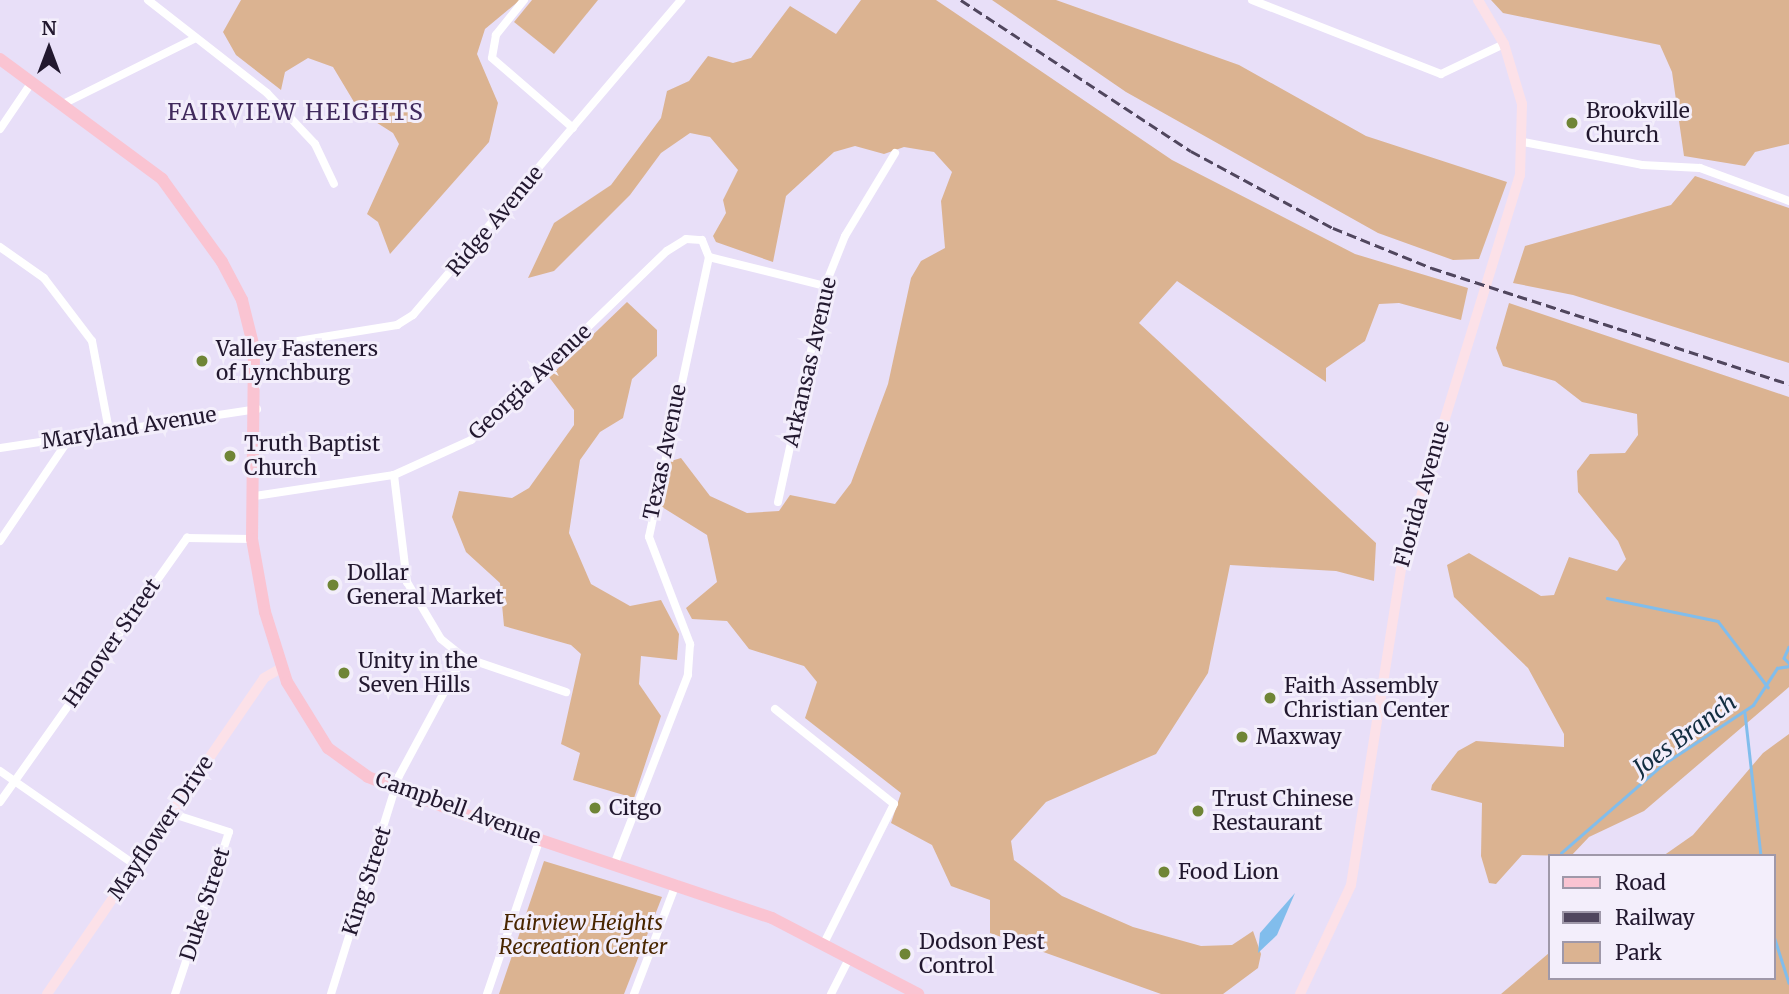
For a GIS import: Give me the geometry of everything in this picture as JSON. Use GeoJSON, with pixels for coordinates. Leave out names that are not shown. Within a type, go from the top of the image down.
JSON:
{"type":"FeatureCollection","features":[{"type":"Feature","properties":{"kind":"main road","name":"Florida Avenue"},"geometry":{"type":"LineString","coordinates":[[1300,994],[1351,885],[1403,555],[1472,324],[1499,246],[1523,142],[1522,104],[1504,44],[1478,0]]}},
{"type":"Feature","properties":{"kind":"main road","name":"Campbell Avenue"},"geometry":{"type":"LineString","coordinates":[[0,59],[162,179],[222,262],[242,300],[254,348],[258,409],[252,540],[281,668],[328,748],[397,789],[677,881],[823,945],[918,994]]}},
{"type":"Feature","properties":{"kind":"main road","name":"Mayflower Drive"},"geometry":{"type":"LineString","coordinates":[[47,994],[264,678],[281,668]]}},
{"type":"Feature","properties":{"kind":"street"},"geometry":{"type":"LineString","coordinates":[[148,0],[267,93],[315,144],[334,184]]}},
{"type":"Feature","properties":{"kind":"street"},"geometry":{"type":"LineString","coordinates":[[524,0],[496,35],[492,58],[573,128]]}},
{"type":"Feature","properties":{"kind":"street","name":"Ridge Avenue"},"geometry":{"type":"LineString","coordinates":[[254,348],[397,325],[413,315],[681,0]]}},
{"type":"Feature","properties":{"kind":"street"},"geometry":{"type":"LineString","coordinates":[[1252,0],[1441,74],[1504,44]]}},
{"type":"Feature","properties":{"kind":"street"},"geometry":{"type":"LineString","coordinates":[[63,104],[196,38]]}},
{"type":"Feature","properties":{"kind":"street"},"geometry":{"type":"LineString","coordinates":[[0,129],[32,82]]}},
{"type":"Feature","properties":{"kind":"street"},"geometry":{"type":"LineString","coordinates":[[1523,142],[1642,165],[1700,168],[1789,201]]}},
{"type":"Feature","properties":{"kind":"street","name":"Arkansas Avenue"},"geometry":{"type":"LineString","coordinates":[[778,502],[825,286],[845,236],[895,153]]}},
{"type":"Feature","properties":{"kind":"street","name":"Georgia Avenue"},"geometry":{"type":"LineString","coordinates":[[255,496],[394,475],[471,440],[667,251],[697,237],[709,257]]}},
{"type":"Feature","properties":{"kind":"street"},"geometry":{"type":"LineString","coordinates":[[0,247],[44,278],[92,341],[109,430]]}},
{"type":"Feature","properties":{"kind":"street"},"geometry":{"type":"LineString","coordinates":[[709,257],[825,286]]}},
{"type":"Feature","properties":{"kind":"street","name":"Texas Avenue"},"geometry":{"type":"LineString","coordinates":[[615,862],[688,675],[690,644],[649,537],[709,257]]}},
{"type":"Feature","properties":{"kind":"street","name":"Maryland Avenue"},"geometry":{"type":"LineString","coordinates":[[0,448],[258,409]]}},
{"type":"Feature","properties":{"kind":"street"},"geometry":{"type":"LineString","coordinates":[[0,541],[71,436]]}},
{"type":"Feature","properties":{"kind":"street"},"geometry":{"type":"LineString","coordinates":[[394,475],[407,582],[441,639],[463,657],[566,692]]}},
{"type":"Feature","properties":{"kind":"street","name":"Hanover Street"},"geometry":{"type":"LineString","coordinates":[[0,802],[187,538],[252,540]]}},
{"type":"Feature","properties":{"kind":"street","name":"King Street"},"geometry":{"type":"LineString","coordinates":[[331,994],[397,789],[463,657]]}},
{"type":"Feature","properties":{"kind":"street"},"geometry":{"type":"LineString","coordinates":[[775,709],[894,804],[823,945]]}},
{"type":"Feature","properties":{"kind":"street"},"geometry":{"type":"LineString","coordinates":[[0,771],[135,865]]}},
{"type":"Feature","properties":{"kind":"street","name":"Duke Street"},"geometry":{"type":"LineString","coordinates":[[170,814],[229,832],[175,994]]}},
{"type":"Feature","properties":{"kind":"street"},"geometry":{"type":"LineString","coordinates":[[488,994],[540,838]]}},
{"type":"Feature","properties":{"kind":"street"},"geometry":{"type":"LineString","coordinates":[[634,994],[677,881]]}},
{"type":"Feature","properties":{"kind":"street"},"geometry":{"type":"LineString","coordinates":[[831,994],[849,959]]}},
{"type":"Feature","properties":{"kind":"green space"},"geometry":{"type":"Polygon","coordinates":[[[241,0],[520,0],[485,29],[477,54],[498,103],[489,142],[390,254],[378,222],[367,214],[399,144],[393,133],[360,112],[333,67],[308,58],[285,72],[281,90],[236,55],[223,32],[241,0]]]}},
{"type":"Feature","properties":{"kind":"green space"},"geometry":{"type":"Polygon","coordinates":[[[532,0],[598,0],[554,54],[514,22],[532,0]]]}},
{"type":"Feature","properties":{"kind":"green space"},"geometry":{"type":"Polygon","coordinates":[[[861,0],[936,0],[1172,160],[1355,254],[1468,288],[1461,320],[1399,303],[1379,304],[1365,341],[1326,368],[1326,382],[1177,281],[1139,323],[1376,543],[1374,581],[1336,571],[1230,565],[1208,673],[1156,754],[1046,802],[1011,841],[1014,860],[1062,896],[1133,927],[1201,946],[1232,945],[1253,931],[1261,954],[1258,968],[1223,994],[1161,994],[990,933],[990,900],[951,886],[932,845],[891,823],[901,793],[805,718],[817,682],[804,666],[749,649],[727,621],[692,619],[686,608],[717,582],[707,535],[662,507],[671,461],[681,458],[710,496],[747,513],[779,511],[790,495],[835,504],[851,483],[888,384],[911,278],[921,261],[945,248],[941,201],[952,172],[934,152],[904,147],[884,154],[855,146],[834,152],[786,196],[773,262],[716,242],[713,236],[726,213],[723,200],[738,170],[710,137],[690,133],[661,153],[630,195],[554,271],[528,278],[554,223],[611,185],[661,118],[667,91],[689,81],[708,56],[733,63],[751,58],[790,6],[836,34],[861,0]]]}},
{"type":"Feature","properties":{"kind":"green space"},"geometry":{"type":"Polygon","coordinates":[[[992,0],[1056,0],[1239,65],[1366,136],[1507,182],[1479,259],[1453,260],[1378,233],[1126,92],[992,0]]]}},
{"type":"Feature","properties":{"kind":"green space"},"geometry":{"type":"Polygon","coordinates":[[[1491,0],[1789,0],[1789,144],[1755,152],[1745,166],[1684,156],[1672,72],[1660,45],[1503,13],[1491,0]]]}},
{"type":"Feature","properties":{"kind":"green space"},"geometry":{"type":"Polygon","coordinates":[[[1695,176],[1789,208],[1789,363],[1573,295],[1513,283],[1525,246],[1671,205],[1695,176]]]}},
{"type":"Feature","properties":{"kind":"green space"},"geometry":{"type":"Polygon","coordinates":[[[627,302],[657,330],[657,356],[632,379],[623,418],[600,432],[580,460],[569,533],[591,584],[630,606],[661,600],[679,634],[677,660],[641,656],[639,684],[661,716],[634,798],[573,780],[580,753],[561,744],[581,654],[571,645],[504,626],[500,583],[466,552],[452,517],[459,491],[512,498],[529,488],[574,425],[574,410],[549,377],[627,302]]]}},
{"type":"Feature","properties":{"kind":"green space"},"geometry":{"type":"Polygon","coordinates":[[[1509,303],[1789,397],[1789,687],[1644,811],[1589,837],[1573,854],[1522,855],[1496,884],[1489,883],[1481,856],[1482,803],[1431,790],[1432,785],[1458,751],[1476,741],[1564,747],[1564,734],[1528,668],[1454,597],[1447,565],[1469,553],[1541,596],[1554,595],[1569,557],[1617,571],[1626,559],[1618,541],[1578,492],[1577,471],[1590,454],[1625,453],[1638,435],[1637,414],[1582,402],[1555,381],[1503,366],[1496,348],[1509,303]]]}},
{"type":"Feature","properties":{"kind":"green space"},"geometry":{"type":"Polygon","coordinates":[[[1789,734],[1789,994],[1501,994],[1548,954],[1548,980],[1775,980],[1775,854],[1666,854],[1693,835],[1763,753],[1789,734]]]}},
{"type":"Feature","properties":{"kind":"green space","name":"Fairview Heights Recreation Center"},"geometry":{"type":"Polygon","coordinates":[[[544,861],[662,897],[624,994],[499,994],[544,861]]]}},
{"type":"Feature","properties":{"kind":"water"},"geometry":{"type":"Polygon","coordinates":[[[1295,893],[1277,935],[1258,953],[1260,933],[1295,893]]]}},
{"type":"Feature","properties":{"kind":"waterway"},"geometry":{"type":"LineString","coordinates":[[1607,598],[1718,621],[1768,687]]}},
{"type":"Feature","properties":{"kind":"waterway","name":"Joes Branch"},"geometry":{"type":"LineString","coordinates":[[1789,647],[1784,658],[1789,663]]}},
{"type":"Feature","properties":{"kind":"waterway","name":"Joes Branch"},"geometry":{"type":"LineString","coordinates":[[1561,853],[1662,765],[1753,705],[1777,668],[1789,666]]}},
{"type":"Feature","properties":{"kind":"waterway"},"geometry":{"type":"LineString","coordinates":[[1745,713],[1761,854]]}},
{"type":"Feature","properties":{"kind":"waterway"},"geometry":{"type":"LineString","coordinates":[[1775,939],[1789,983]]}},
{"type":"Feature","properties":{"kind":"railway"},"geometry":{"type":"LineString","coordinates":[[961,0],[1191,151],[1333,228],[1432,268],[1789,384]]}},
{"type":"Feature","properties":{"kind":"place","name":"Brookville Church"},"geometry":{"type":"Point","coordinates":[1572,123]}},
{"type":"Feature","properties":{"kind":"place","name":"Valley Fasteners of Lynchburg"},"geometry":{"type":"Point","coordinates":[202,361]}},
{"type":"Feature","properties":{"kind":"place","name":"Truth Baptist Church"},"geometry":{"type":"Point","coordinates":[230,456]}},
{"type":"Feature","properties":{"kind":"place","name":"Dollar General Market"},"geometry":{"type":"Point","coordinates":[333,585]}},
{"type":"Feature","properties":{"kind":"place","name":"Unity in the Seven Hills"},"geometry":{"type":"Point","coordinates":[344,673]}},
{"type":"Feature","properties":{"kind":"place","name":"Faith Assembly Christian Center"},"geometry":{"type":"Point","coordinates":[1270,698]}},
{"type":"Feature","properties":{"kind":"place","name":"Maxway"},"geometry":{"type":"Point","coordinates":[1242,737]}},
{"type":"Feature","properties":{"kind":"place","name":"Citgo"},"geometry":{"type":"Point","coordinates":[595,808]}},
{"type":"Feature","properties":{"kind":"place","name":"Trust Chinese Restaurant"},"geometry":{"type":"Point","coordinates":[1198,811]}},
{"type":"Feature","properties":{"kind":"place","name":"Food Lion"},"geometry":{"type":"Point","coordinates":[1164,872]}},
{"type":"Feature","properties":{"kind":"place","name":"Dodson Pest Control"},"geometry":{"type":"Point","coordinates":[905,954]}},
{"type":"Feature","properties":{"kind":"district","name":"FAIRVIEW HEIGHTS"},"geometry":{"type":"Point","coordinates":[296,112]}}]}
